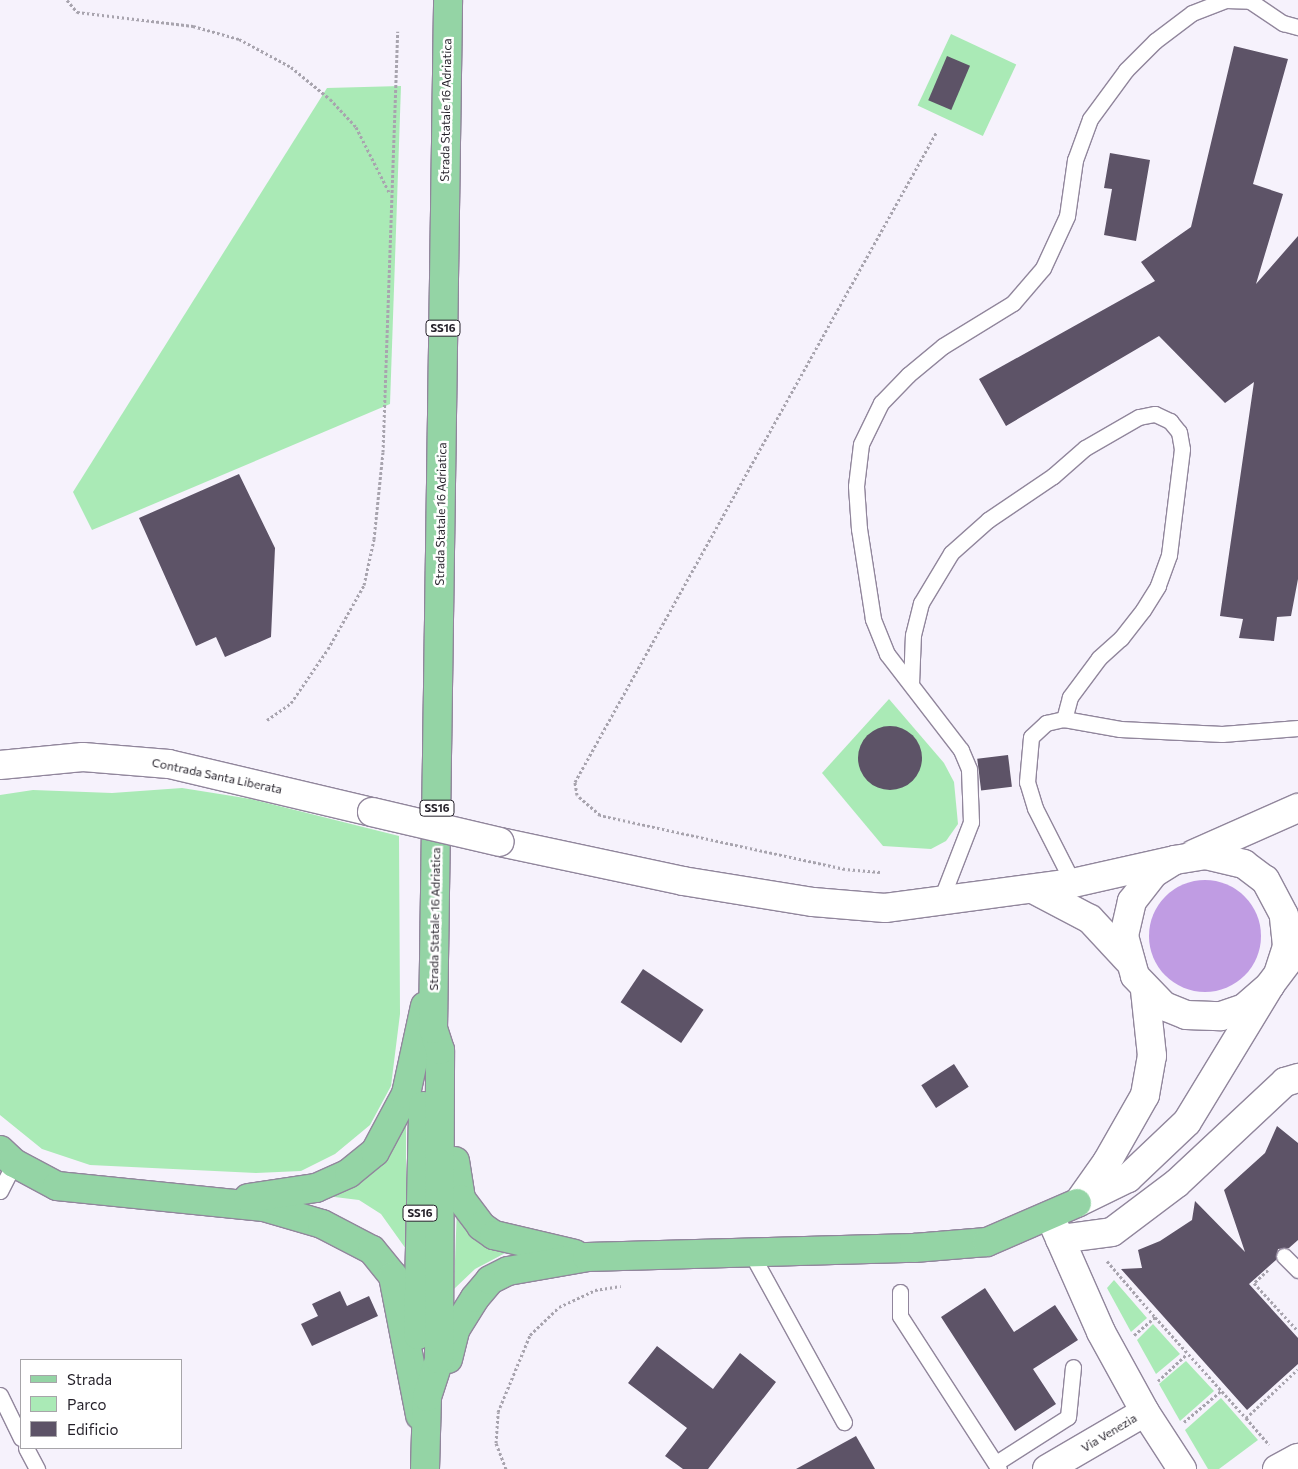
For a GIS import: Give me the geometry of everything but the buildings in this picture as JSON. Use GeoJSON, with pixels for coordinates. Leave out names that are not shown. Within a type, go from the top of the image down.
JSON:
{"type":"FeatureCollection","features":[{"type":"Feature","properties":{"kind":"main road","name":"Strada Statale 16 Adriatica"},"geometry":{"type":"LineString","coordinates":[[425,1459],[427,1397],[439,1359],[440,1050],[433,1029],[448,0]]}},
{"type":"Feature","properties":{"kind":"main road"},"geometry":{"type":"LineString","coordinates":[[227,1201],[316,1188],[350,1173],[375,1152],[406,1094],[435,961]]}},
{"type":"Feature","properties":{"kind":"main road"},"geometry":{"type":"LineString","coordinates":[[435,961],[450,1042],[456,1181],[461,1199],[480,1226],[494,1235],[587,1257]]}},
{"type":"Feature","properties":{"kind":"main road"},"geometry":{"type":"LineString","coordinates":[[7,1156],[42,1180],[71,1189],[227,1201],[322,1224],[372,1250],[393,1276],[400,1304],[425,1459]]}},
{"type":"Feature","properties":{"kind":"main road"},"geometry":{"type":"LineString","coordinates":[[425,1459],[456,1330],[475,1298],[490,1280],[508,1271],[587,1257],[751,1253],[987,1242],[1055,1227],[1077,1203]]}},
{"type":"Feature","properties":{"kind":"street","name":"Contrada Santa Liberata"},"geometry":{"type":"LineString","coordinates":[[0,765],[83,758],[169,764],[500,842],[684,881],[812,902],[885,908],[1073,883],[1183,858]]}},
{"type":"Feature","properties":{"kind":"street"},"geometry":{"type":"LineString","coordinates":[[1128,960],[1125,924],[1132,901],[1150,877],[1183,858],[1298,808]]}},
{"type":"Feature","properties":{"kind":"street"},"geometry":{"type":"LineString","coordinates":[[1077,1203],[1128,1178],[1187,1122],[1275,978],[1286,955],[1287,928],[1280,903],[1265,880],[1231,859],[1183,858]]}},
{"type":"Feature","properties":{"kind":"street"},"geometry":{"type":"LineString","coordinates":[[1033,888],[1090,919],[1128,960],[1145,990],[1152,1056],[1145,1095],[1107,1162],[1077,1203]]}},
{"type":"Feature","properties":{"kind":"street"},"geometry":{"type":"LineString","coordinates":[[1145,990],[1175,1010],[1209,1017],[1244,1008],[1275,978],[1298,948]]}},
{"type":"Feature","properties":{"kind":"street"},"geometry":{"type":"LineString","coordinates":[[1055,1227],[1094,1235],[1112,1232],[1177,1183],[1285,1082],[1298,1078]]}},
{"type":"Feature","properties":{"kind":"street"},"geometry":{"type":"LineString","coordinates":[[1055,1227],[1111,1350],[1144,1412],[1182,1469]]}},
{"type":"Feature","properties":{"kind":"street","name":"Via Venezia"},"geometry":{"type":"LineString","coordinates":[[1047,1469],[1144,1412]]}},
{"type":"Feature","properties":{"kind":"street"},"geometry":{"type":"LineString","coordinates":[[1275,1458],[1298,1458]]}},
{"type":"Feature","properties":{"kind":"lane"},"geometry":{"type":"LineString","coordinates":[[940,902],[970,822],[969,769],[961,750],[887,654],[874,619],[859,529],[856,486],[861,444],[881,404],[944,346],[1013,303],[1043,268],[1067,216],[1075,160],[1090,119],[1126,70],[1155,40],[1192,13],[1226,0],[1250,1],[1283,22],[1298,27]]}},
{"type":"Feature","properties":{"kind":"lane"},"geometry":{"type":"LineString","coordinates":[[911,684],[912,635],[921,603],[951,554],[988,520],[1053,476],[1104,435],[1155,414],[1170,421],[1179,432],[1182,449],[1169,555],[1158,586],[1121,638],[1098,658],[1070,697],[1064,719]]}},
{"type":"Feature","properties":{"kind":"lane"},"geometry":{"type":"LineString","coordinates":[[1073,883],[1035,808],[1027,782],[1031,737],[1046,723],[1064,719],[1120,729],[1222,734],[1298,728]]}},
{"type":"Feature","properties":{"kind":"lane"},"geometry":{"type":"LineString","coordinates":[[0,1191],[7,1156]]}},
{"type":"Feature","properties":{"kind":"lane"},"geometry":{"type":"LineString","coordinates":[[751,1253],[844,1422]]}},
{"type":"Feature","properties":{"kind":"lane"},"geometry":{"type":"LineString","coordinates":[[1284,1256],[1298,1270]]}},
{"type":"Feature","properties":{"kind":"lane"},"geometry":{"type":"LineString","coordinates":[[900,1292],[900,1316],[998,1466],[1068,1417],[1073,1367]]}},
{"type":"Feature","properties":{"kind":"lane"},"geometry":{"type":"LineString","coordinates":[[0,1395],[20,1436]]}},
{"type":"Feature","properties":{"kind":"lane"},"geometry":{"type":"LineString","coordinates":[[27,1449],[37,1469]]}},
{"type":"Feature","properties":{"kind":"path"},"geometry":{"type":"LineString","coordinates":[[67,0],[77,12],[193,26],[238,39],[291,67],[330,99],[356,127],[376,160],[391,197]]}},
{"type":"Feature","properties":{"kind":"path"},"geometry":{"type":"LineString","coordinates":[[267,720],[291,703],[328,648],[364,585],[381,488],[398,31]]}},
{"type":"Feature","properties":{"kind":"path"},"geometry":{"type":"LineString","coordinates":[[880,872],[845,869],[600,815],[577,795],[575,782],[936,133]]}},
{"type":"Feature","properties":{"kind":"path"},"geometry":{"type":"LineString","coordinates":[[1094,1235],[1110,1266],[1246,1418],[1275,1458]]}},
{"type":"Feature","properties":{"kind":"path"},"geometry":{"type":"LineString","coordinates":[[1284,1256],[1254,1283],[1298,1331]]}},
{"type":"Feature","properties":{"kind":"path"},"geometry":{"type":"LineString","coordinates":[[506,1469],[496,1443],[498,1412],[530,1336],[558,1307],[595,1290],[631,1284]]}},
{"type":"Feature","properties":{"kind":"path"},"geometry":{"type":"LineString","coordinates":[[1111,1350],[1155,1317]]}},
{"type":"Feature","properties":{"kind":"path"},"geometry":{"type":"LineString","coordinates":[[1155,1384],[1188,1354]]}},
{"type":"Feature","properties":{"kind":"path"},"geometry":{"type":"LineString","coordinates":[[1246,1418],[1298,1369]]}},
{"type":"Feature","properties":{"kind":"path"},"geometry":{"type":"LineString","coordinates":[[1180,1426],[1221,1391]]}},
{"type":"Feature","properties":{"kind":"green space"},"geometry":{"type":"Polygon","coordinates":[[[951,34],[1016,64],[983,136],[918,106],[951,34]]]}},
{"type":"Feature","properties":{"kind":"green space"},"geometry":{"type":"Polygon","coordinates":[[[401,86],[390,404],[92,530],[73,492],[327,88],[401,86]]]}},
{"type":"Feature","properties":{"kind":"green space"},"geometry":{"type":"Polygon","coordinates":[[[889,699],[944,763],[954,782],[958,824],[946,841],[931,849],[883,846],[822,773],[889,699]]]}},
{"type":"Feature","properties":{"kind":"green space"},"geometry":{"type":"Polygon","coordinates":[[[182,788],[251,799],[399,836],[400,1014],[391,1086],[370,1125],[335,1154],[301,1171],[256,1173],[90,1165],[42,1149],[0,1115],[0,795],[33,790],[112,793],[182,788]]]}},
{"type":"Feature","properties":{"kind":"green space"},"geometry":{"type":"Polygon","coordinates":[[[400,1123],[406,1127],[406,1249],[381,1214],[359,1200],[310,1194],[400,1123]]]}},
{"type":"Feature","properties":{"kind":"green space"},"geometry":{"type":"Polygon","coordinates":[[[457,1206],[511,1250],[475,1269],[454,1289],[457,1206]]]}},
{"type":"Feature","properties":{"kind":"green space"},"geometry":{"type":"Polygon","coordinates":[[[1114,1280],[1147,1318],[1131,1332],[1107,1288],[1114,1280]]]}},
{"type":"Feature","properties":{"kind":"green space"},"geometry":{"type":"Polygon","coordinates":[[[1153,1324],[1180,1354],[1156,1374],[1137,1340],[1153,1324]]]}},
{"type":"Feature","properties":{"kind":"green space"},"geometry":{"type":"Polygon","coordinates":[[[1186,1361],[1214,1391],[1180,1421],[1159,1384],[1186,1361]]]}},
{"type":"Feature","properties":{"kind":"green space"},"geometry":{"type":"Polygon","coordinates":[[[1221,1398],[1258,1440],[1219,1469],[1208,1469],[1185,1430],[1221,1398]]]}},
{"type":"Feature","properties":{"kind":"shaded area"},"geometry":{"type":"Polygon","coordinates":[[[1205,880],[1226,884],[1245,896],[1257,915],[1261,936],[1257,957],[1245,976],[1226,988],[1205,992],[1184,988],[1165,976],[1153,957],[1149,936],[1153,915],[1165,896],[1184,884],[1205,880]]]}}]}
